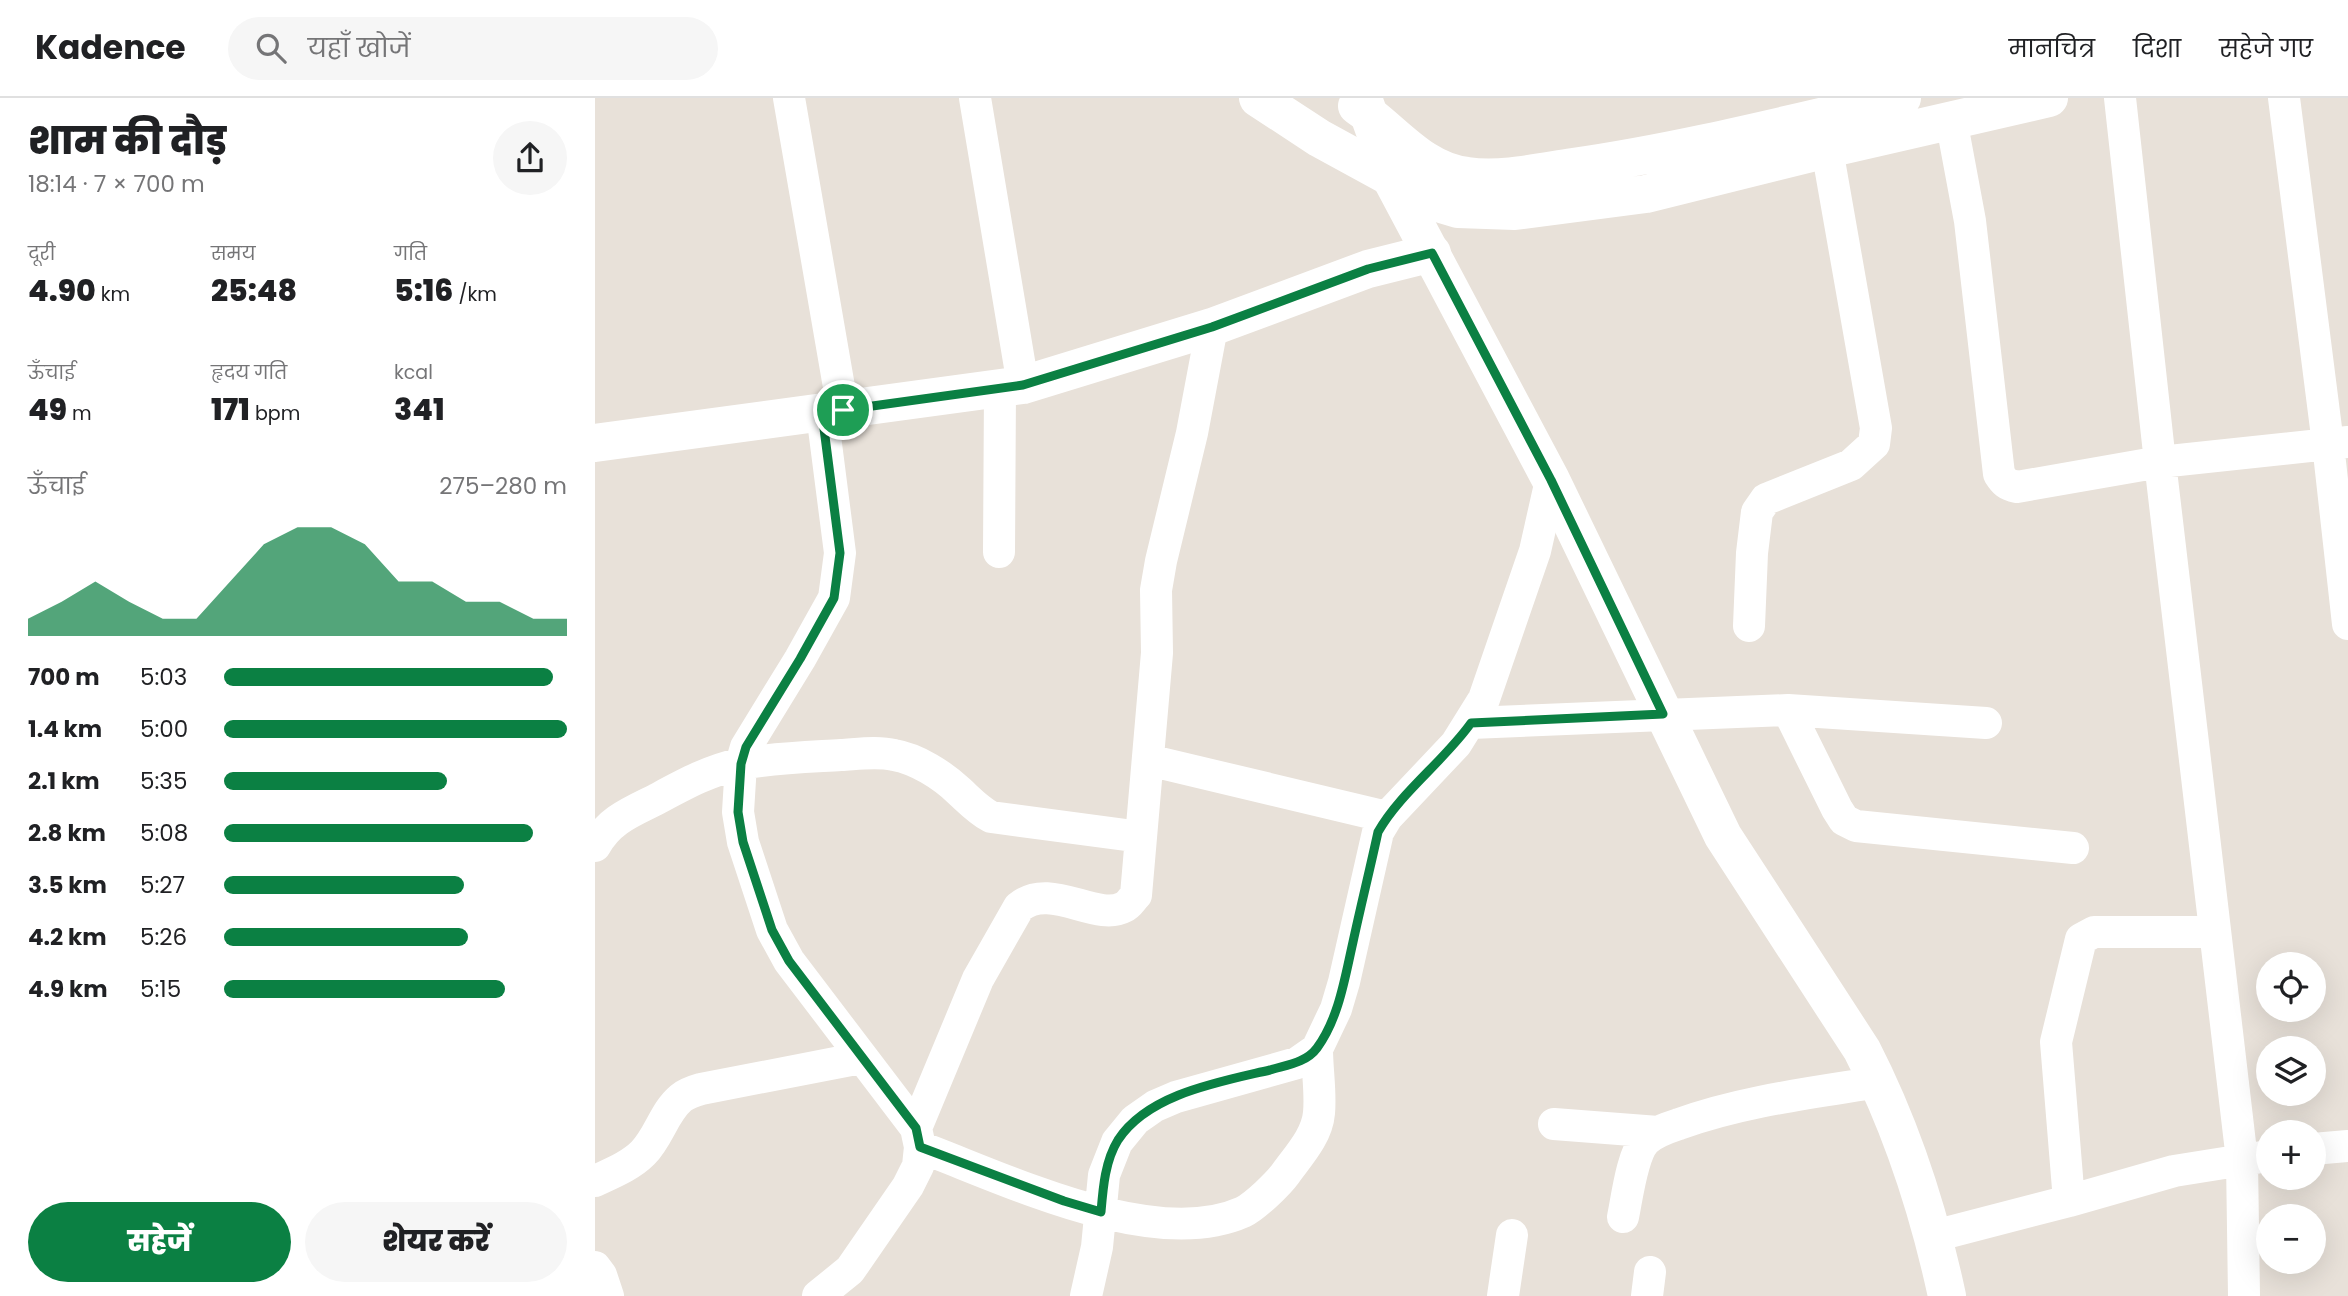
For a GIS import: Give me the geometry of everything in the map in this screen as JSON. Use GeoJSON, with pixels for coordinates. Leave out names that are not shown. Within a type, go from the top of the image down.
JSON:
{"type":"FeatureCollection","features":[{"type":"Feature","properties":{"kind":"street"},"geometry":{"type":"LineString","coordinates":[[789,98],[833,412],[840,553],[834,598],[746,747],[741,764],[738,812],[743,842],[772,930],[789,961],[918,1137],[1064,1201],[1101,1212],[1168,1223],[1205,1223],[1245,1212],[1281,1180],[1311,1139],[1319,1115],[1317,1049],[1336,1009],[1378,832],[1387,817],[1455,744],[1484,699],[1535,551],[1551,480]]}},
{"type":"Feature","properties":{"kind":"street"},"geometry":{"type":"LineString","coordinates":[[975,98],[1011,387],[999,552]]}},
{"type":"Feature","properties":{"kind":"street"},"geometry":{"type":"LineString","coordinates":[[1258,98],[1319,138],[1438,203],[1458,209],[1515,211],[1646,194],[1830,120],[1902,98]]}},
{"type":"Feature","properties":{"kind":"street"},"geometry":{"type":"LineString","coordinates":[[1359,103],[1415,154],[1442,169],[1467,176],[1542,172],[1621,160],[1830,120],[1951,119],[2049,98]]}},
{"type":"Feature","properties":{"kind":"street"},"geometry":{"type":"LineString","coordinates":[[2120,98],[2215,932],[2255,1158],[2243,1296]]}},
{"type":"Feature","properties":{"kind":"street"},"geometry":{"type":"LineString","coordinates":[[2284,98],[2338,443],[2348,624]]}},
{"type":"Feature","properties":{"kind":"street"},"geometry":{"type":"LineString","coordinates":[[1359,103],[1392,180],[1551,480],[1723,836],[1862,1050],[1878,1082],[1934,1236],[1947,1296]]}},
{"type":"Feature","properties":{"kind":"street"},"geometry":{"type":"LineString","coordinates":[[1951,119],[1970,221],[1999,474],[2007,485],[2017,486],[2160,462],[2338,443]]}},
{"type":"Feature","properties":{"kind":"street"},"geometry":{"type":"LineString","coordinates":[[1749,626],[1752,553],[1757,512],[1766,499],[1851,466],[1874,444],[1876,428],[1830,120]]}},
{"type":"Feature","properties":{"kind":"street"},"geometry":{"type":"LineString","coordinates":[[595,443],[1011,387],[1212,327],[1368,269],[1432,253]]}},
{"type":"Feature","properties":{"kind":"street"},"geometry":{"type":"LineString","coordinates":[[818,1296],[850,1270],[908,1186],[918,1166],[918,1137],[978,979],[1019,907],[1029,898],[1045,897],[1113,911],[1126,907],[1136,895],[1157,653],[1156,590],[1192,433],[1212,327]]}},
{"type":"Feature","properties":{"kind":"street"},"geometry":{"type":"LineString","coordinates":[[1471,723],[1789,710],[1986,723]]}},
{"type":"Feature","properties":{"kind":"street"},"geometry":{"type":"LineString","coordinates":[[1789,710],[1837,809],[1844,820],[1856,827],[2073,848]]}},
{"type":"Feature","properties":{"kind":"street"},"geometry":{"type":"LineString","coordinates":[[595,846],[603,833],[621,816],[682,784],[741,764],[829,756],[894,754],[938,775],[958,790],[978,811],[991,817],[1141,838]]}},
{"type":"Feature","properties":{"kind":"street"},"geometry":{"type":"LineString","coordinates":[[1148,760],[1387,817]]}},
{"type":"Feature","properties":{"kind":"street"},"geometry":{"type":"LineString","coordinates":[[2069,1201],[2056,1042],[2081,939],[2094,932],[2215,932]]}},
{"type":"Feature","properties":{"kind":"street"},"geometry":{"type":"LineString","coordinates":[[1086,1296],[1097,1247],[1104,1175],[1117,1142],[1135,1120],[1176,1097],[1297,1063],[1317,1049]]}},
{"type":"Feature","properties":{"kind":"street"},"geometry":{"type":"LineString","coordinates":[[595,1181],[643,1154],[657,1136],[673,1107],[682,1097],[701,1088],[861,1058]]}},
{"type":"Feature","properties":{"kind":"street"},"geometry":{"type":"LineString","coordinates":[[1623,1217],[1639,1150],[1645,1141],[1658,1132],[1704,1115],[1769,1100],[1878,1082]]}},
{"type":"Feature","properties":{"kind":"street"},"geometry":{"type":"LineString","coordinates":[[1554,1124],[1658,1132]]}},
{"type":"Feature","properties":{"kind":"street"},"geometry":{"type":"LineString","coordinates":[[2326,1148],[2348,1146]]}},
{"type":"Feature","properties":{"kind":"street"},"geometry":{"type":"LineString","coordinates":[[1934,1236],[2174,1171],[2255,1158]]}},
{"type":"Feature","properties":{"kind":"street"},"geometry":{"type":"LineString","coordinates":[[1503,1296],[1512,1235]]}},
{"type":"Feature","properties":{"kind":"street"},"geometry":{"type":"LineString","coordinates":[[595,1267],[601,1275],[608,1296]]}},
{"type":"Feature","properties":{"kind":"route"},"geometry":{"type":"LineString","coordinates":[[1432,253],[1551,480],[1663,714],[1471,723],[1387,817],[1378,832],[1344,982],[1336,1009],[1317,1049],[1297,1063],[1176,1097],[1156,1106],[1135,1120],[1117,1142],[1104,1175],[1101,1212],[1064,1201],[920,1147],[916,1128],[789,961],[772,930],[743,842],[738,812],[741,764],[746,747],[834,598],[840,553],[822,413],[843,410],[1023,385],[1212,327],[1368,269],[1432,253]]}}]}
